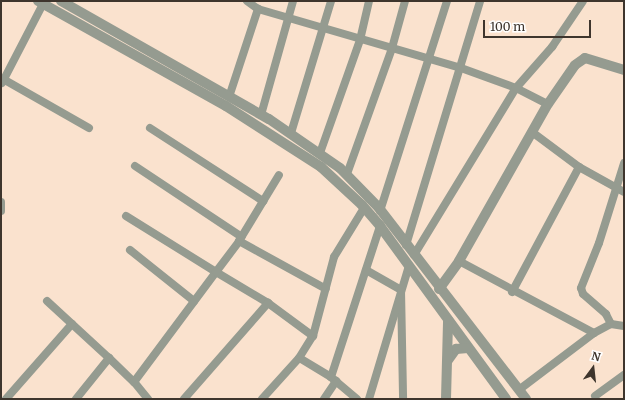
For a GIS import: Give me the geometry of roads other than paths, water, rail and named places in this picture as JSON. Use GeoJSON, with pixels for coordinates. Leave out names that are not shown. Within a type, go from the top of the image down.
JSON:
{"type":"FeatureCollection","features":[{"type":"Feature","properties":{"kind":"street"},"geometry":{"type":"LineString","coordinates":[[61,1],[291,133],[347,174],[380,211],[439,290],[520,389],[526,399]]}},
{"type":"Feature","properties":{"kind":"street"},"geometry":{"type":"LineString","coordinates":[[246,1],[258,9],[360,40],[461,68],[516,88],[548,104]]}},
{"type":"Feature","properties":{"kind":"street"},"geometry":{"type":"LineString","coordinates":[[261,115],[293,1]]}},
{"type":"Feature","properties":{"kind":"street"},"geometry":{"type":"LineString","coordinates":[[291,133],[331,1]]}},
{"type":"Feature","properties":{"kind":"street"},"geometry":{"type":"LineString","coordinates":[[320,153],[360,40],[369,1]]}},
{"type":"Feature","properties":{"kind":"street"},"geometry":{"type":"LineString","coordinates":[[347,174],[392,48],[405,1]]}},
{"type":"Feature","properties":{"kind":"street"},"geometry":{"type":"LineString","coordinates":[[380,211],[427,59],[447,1]]}},
{"type":"Feature","properties":{"kind":"street"},"geometry":{"type":"LineString","coordinates":[[406,245],[461,68],[480,1]]}},
{"type":"Feature","properties":{"kind":"street"},"geometry":{"type":"LineString","coordinates":[[414,255],[516,88],[552,47],[584,1]]}},
{"type":"Feature","properties":{"kind":"street"},"geometry":{"type":"LineString","coordinates":[[89,128],[2,82],[41,2],[226,106],[301,152],[333,178],[380,226],[506,399]]}},
{"type":"Feature","properties":{"kind":"street"},"geometry":{"type":"LineString","coordinates":[[229,97],[258,9]]}},
{"type":"Feature","properties":{"kind":"street"},"geometry":{"type":"LineString","coordinates":[[431,298],[439,290],[458,261],[548,104],[581,59],[591,59],[624,70]]}},
{"type":"Feature","properties":{"kind":"street"},"geometry":{"type":"LineString","coordinates":[[150,128],[263,201]]}},
{"type":"Feature","properties":{"kind":"street"},"geometry":{"type":"LineString","coordinates":[[532,132],[579,167],[614,189],[624,192]]}},
{"type":"Feature","properties":{"kind":"street"},"geometry":{"type":"LineString","coordinates":[[611,324],[606,314],[583,294],[581,288],[599,243],[614,189],[624,163]]}},
{"type":"Feature","properties":{"kind":"street"},"geometry":{"type":"LineString","coordinates":[[135,166],[240,239],[326,289]]}},
{"type":"Feature","properties":{"kind":"street"},"geometry":{"type":"LineString","coordinates":[[512,292],[579,167]]}},
{"type":"Feature","properties":{"kind":"street"},"geometry":{"type":"LineString","coordinates":[[134,382],[240,239],[279,174]]}},
{"type":"Feature","properties":{"kind":"street"},"geometry":{"type":"LineString","coordinates":[[1,202],[1,211]]}},
{"type":"Feature","properties":{"kind":"street"},"geometry":{"type":"LineString","coordinates":[[262,399],[299,358],[312,336],[326,289],[328,273],[334,257],[364,208]]}},
{"type":"Feature","properties":{"kind":"street"},"geometry":{"type":"LineString","coordinates":[[126,216],[268,303],[312,336]]}},
{"type":"Feature","properties":{"kind":"street"},"geometry":{"type":"LineString","coordinates":[[324,399],[334,379],[380,226]]}},
{"type":"Feature","properties":{"kind":"street"},"geometry":{"type":"LineString","coordinates":[[130,250],[194,301]]}},
{"type":"Feature","properties":{"kind":"street"},"geometry":{"type":"LineString","coordinates":[[458,261],[512,292],[594,333]]}},
{"type":"Feature","properties":{"kind":"street"},"geometry":{"type":"LineString","coordinates":[[369,399],[409,266]]}},
{"type":"Feature","properties":{"kind":"street"},"geometry":{"type":"LineString","coordinates":[[366,270],[401,290]]}},
{"type":"Feature","properties":{"kind":"street"},"geometry":{"type":"LineString","coordinates":[[401,290],[403,399]]}},
{"type":"Feature","properties":{"kind":"street"},"geometry":{"type":"LineString","coordinates":[[47,301],[134,382],[148,399]]}},
{"type":"Feature","properties":{"kind":"street"},"geometry":{"type":"LineString","coordinates":[[184,399],[268,303]]}},
{"type":"Feature","properties":{"kind":"street"},"geometry":{"type":"LineString","coordinates":[[446,399],[448,320]]}},
{"type":"Feature","properties":{"kind":"street"},"geometry":{"type":"LineString","coordinates":[[6,399],[72,324]]}},
{"type":"Feature","properties":{"kind":"street"},"geometry":{"type":"LineString","coordinates":[[520,389],[594,333],[611,324],[624,326]]}},
{"type":"Feature","properties":{"kind":"street"},"geometry":{"type":"LineString","coordinates":[[448,360],[456,349],[468,348]]}},
{"type":"Feature","properties":{"kind":"street"},"geometry":{"type":"LineString","coordinates":[[80,397],[109,358]]}},
{"type":"Feature","properties":{"kind":"street"},"geometry":{"type":"LineString","coordinates":[[299,358],[334,379],[357,399]]}},
{"type":"Feature","properties":{"kind":"street"},"geometry":{"type":"LineString","coordinates":[[594,398],[624,375]]}}]}
